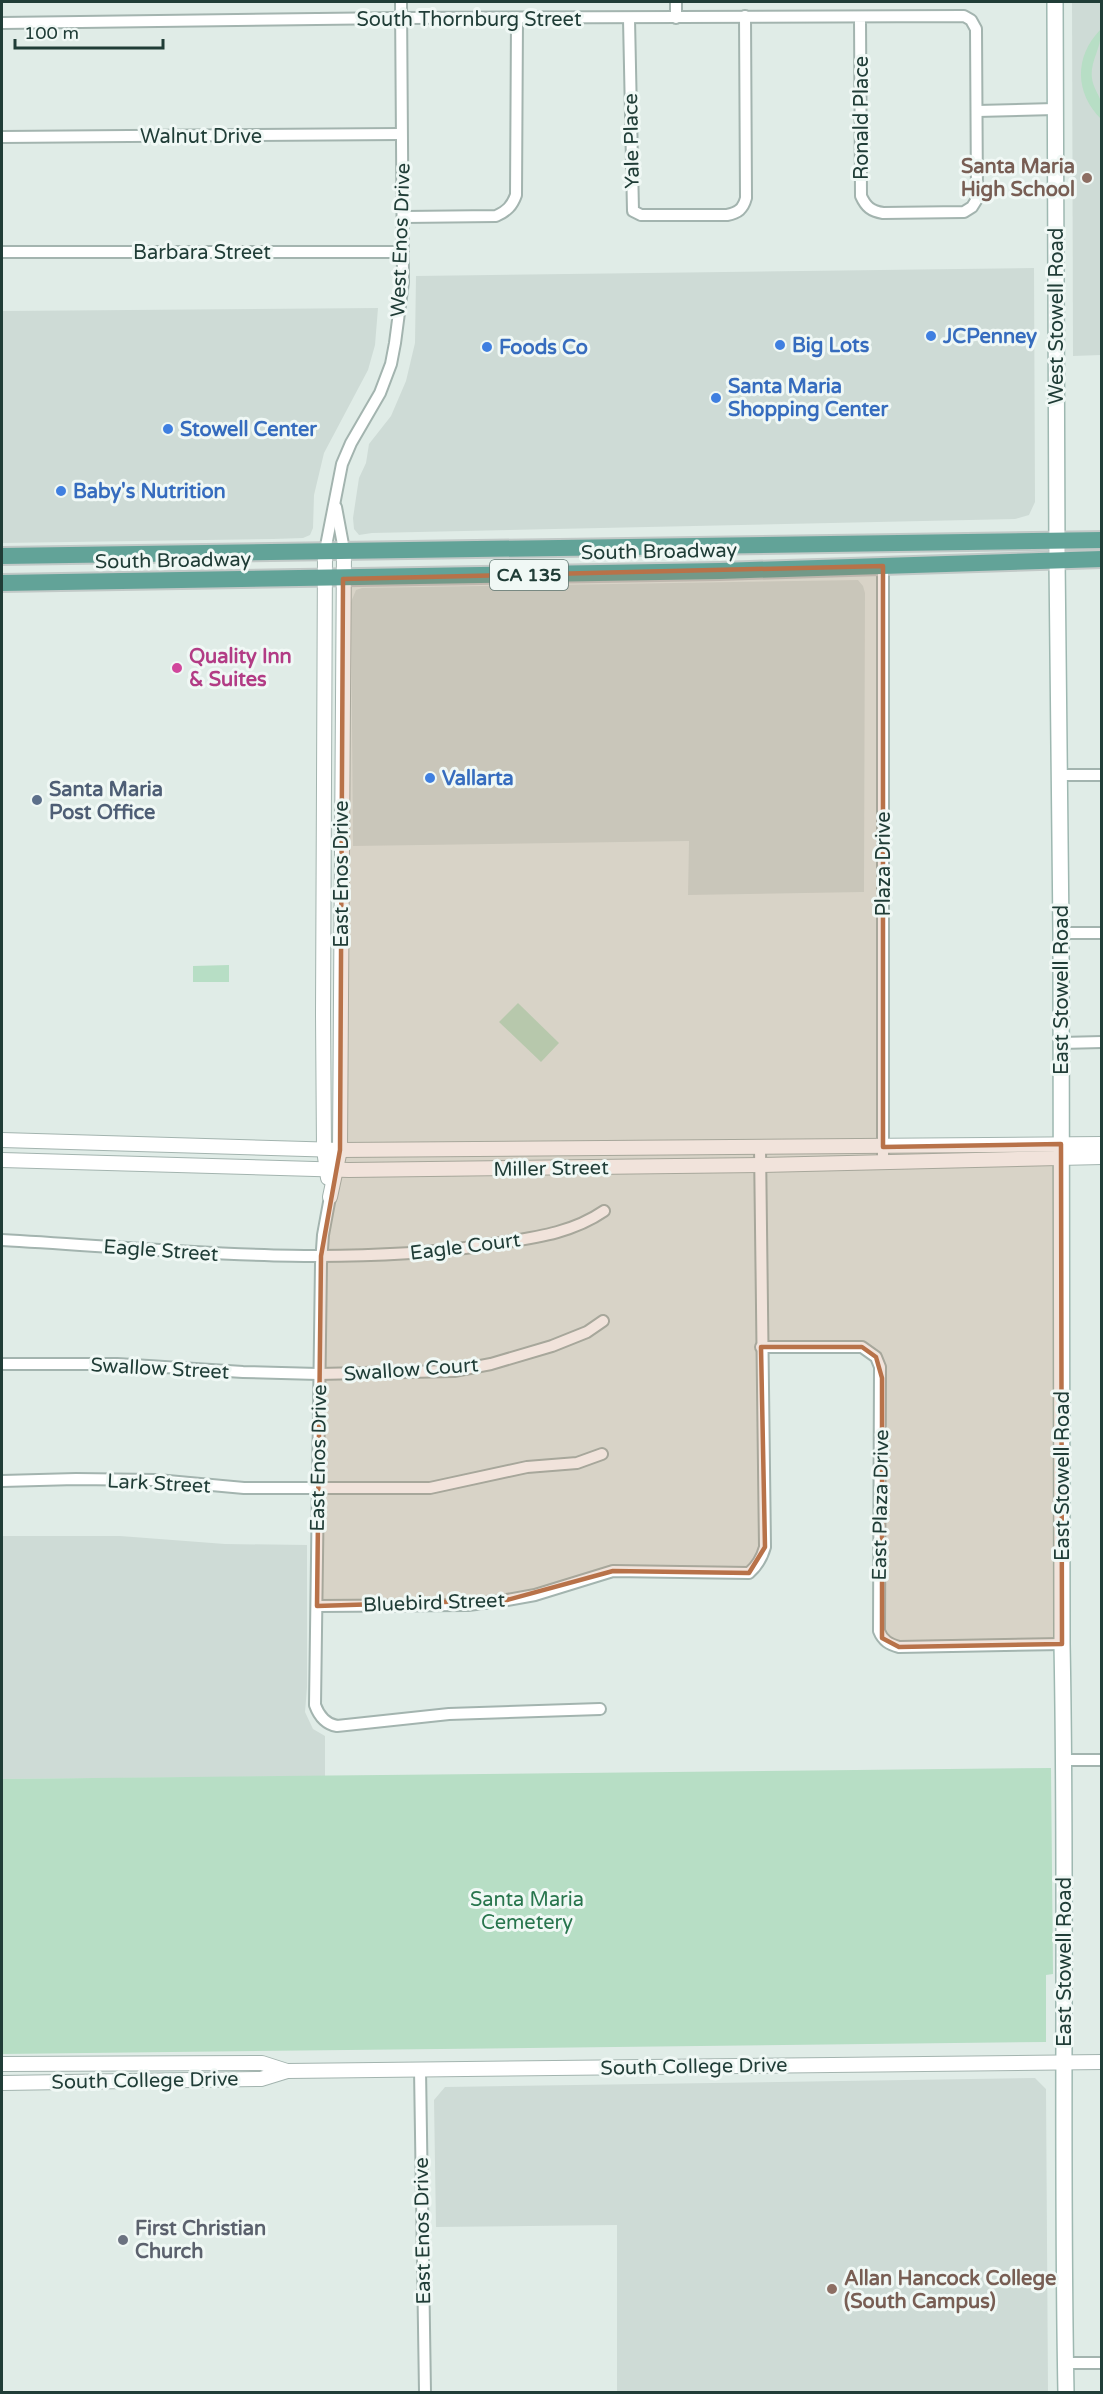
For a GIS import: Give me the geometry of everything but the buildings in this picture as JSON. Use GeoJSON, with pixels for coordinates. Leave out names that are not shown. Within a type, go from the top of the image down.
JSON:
{"type":"FeatureCollection","features":[{"type":"Feature","properties":{"kind":"main road","name":"West Stowell Road"},"geometry":{"type":"LineString","coordinates":[[1055,2],[1056,559]]}},
{"type":"Feature","properties":{"kind":"main road","name":"South Broadway"},"geometry":{"type":"LineString","coordinates":[[2,556],[1101,540]]}},
{"type":"Feature","properties":{"kind":"main road","name":"East Stowell Road"},"geometry":{"type":"LineString","coordinates":[[1056,559],[1062,1042],[1063,2239],[1066,2392]]}},
{"type":"Feature","properties":{"kind":"main road","name":"South Broadway"},"geometry":{"type":"LineString","coordinates":[[2,583],[343,579],[1101,559]]}},
{"type":"Feature","properties":{"kind":"street","name":"West Enos Drive"},"geometry":{"type":"LineString","coordinates":[[325,550],[345,456],[380,393],[391,364],[403,282],[401,2]]}},
{"type":"Feature","properties":{"kind":"street"},"geometry":{"type":"LineString","coordinates":[[676,2],[676,18]]}},
{"type":"Feature","properties":{"kind":"street","name":"South Thornburg Street"},"geometry":{"type":"LineString","coordinates":[[2,23],[401,18],[629,19],[745,16],[860,18],[957,16],[971,20]]}},
{"type":"Feature","properties":{"kind":"street","name":"Yale Place"},"geometry":{"type":"LineString","coordinates":[[629,19],[633,211],[641,215],[727,215],[735,214],[743,207],[746,198],[745,16]]}},
{"type":"Feature","properties":{"kind":"street","name":"Ronald Place"},"geometry":{"type":"LineString","coordinates":[[860,18],[861,196],[866,206],[874,212],[883,213],[964,212],[972,207],[977,199],[976,29],[971,20]]}},
{"type":"Feature","properties":{"kind":"street"},"geometry":{"type":"LineString","coordinates":[[404,217],[496,216],[506,212],[513,204],[516,195],[517,19]]}},
{"type":"Feature","properties":{"kind":"street"},"geometry":{"type":"LineString","coordinates":[[977,111],[1055,109]]}},
{"type":"Feature","properties":{"kind":"street","name":"Walnut Drive"},"geometry":{"type":"LineString","coordinates":[[2,137],[401,134]]}},
{"type":"Feature","properties":{"kind":"street","name":"Barbara Street"},"geometry":{"type":"LineString","coordinates":[[2,252],[403,252]]}},
{"type":"Feature","properties":{"kind":"street","name":"West Enos Drive"},"geometry":{"type":"LineString","coordinates":[[334,501],[344,550]]}},
{"type":"Feature","properties":{"kind":"street","name":"East Enos Drive"},"geometry":{"type":"LineString","coordinates":[[325,550],[324,1150],[332,1170]]}},
{"type":"Feature","properties":{"kind":"street","name":"East Enos Drive"},"geometry":{"type":"LineString","coordinates":[[344,550],[340,1150],[332,1170],[321,1256],[315,1705],[323,1719],[330,1725],[337,1726],[449,1714],[600,1709]]}},
{"type":"Feature","properties":{"kind":"street","name":"Plaza Drive"},"geometry":{"type":"LineString","coordinates":[[883,566],[884,1163]]}},
{"type":"Feature","properties":{"kind":"street"},"geometry":{"type":"LineString","coordinates":[[1059,775],[1101,775]]}},
{"type":"Feature","properties":{"kind":"street"},"geometry":{"type":"LineString","coordinates":[[1061,933],[1101,933]]}},
{"type":"Feature","properties":{"kind":"street"},"geometry":{"type":"LineString","coordinates":[[1062,1042],[1101,1042]]}},
{"type":"Feature","properties":{"kind":"street","name":"Miller Street"},"geometry":{"type":"LineString","coordinates":[[2,1140],[324,1150],[883,1147],[1061,1151],[1101,1157]]}},
{"type":"Feature","properties":{"kind":"street","name":"Miller Street"},"geometry":{"type":"LineString","coordinates":[[2,1160],[332,1170],[760,1165],[884,1163],[1061,1151],[1101,1144]]}},
{"type":"Feature","properties":{"kind":"street"},"geometry":{"type":"LineString","coordinates":[[759,1147],[761,1347]]}},
{"type":"Feature","properties":{"kind":"street","name":"Eagle Court"},"geometry":{"type":"LineString","coordinates":[[321,1256],[448,1250],[538,1237],[586,1223],[604,1211]]}},
{"type":"Feature","properties":{"kind":"street","name":"Eagle Street"},"geometry":{"type":"LineString","coordinates":[[2,1240],[227,1255],[321,1256]]}},
{"type":"Feature","properties":{"kind":"street","name":"Swallow Court"},"geometry":{"type":"LineString","coordinates":[[318,1374],[454,1371],[491,1364],[576,1338],[603,1321]]}},
{"type":"Feature","properties":{"kind":"street","name":"East Plaza Drive"},"geometry":{"type":"LineString","coordinates":[[761,1347],[862,1347],[876,1357],[882,1378],[879,1631],[882,1638],[899,1647],[1062,1644]]}},
{"type":"Feature","properties":{"kind":"street","name":"Bluebird Street"},"geometry":{"type":"LineString","coordinates":[[317,1606],[468,1605],[535,1595],[613,1571],[749,1573],[762,1558],[765,1547],[761,1347]]}},
{"type":"Feature","properties":{"kind":"street","name":"Swallow Street"},"geometry":{"type":"LineString","coordinates":[[2,1364],[117,1364],[318,1374]]}},
{"type":"Feature","properties":{"kind":"street","name":"Lark Street"},"geometry":{"type":"LineString","coordinates":[[2,1481],[157,1480],[244,1488],[317,1490],[430,1488],[527,1467],[577,1463],[602,1455]]}},
{"type":"Feature","properties":{"kind":"street"},"geometry":{"type":"LineString","coordinates":[[1064,1760],[1101,1760]]}},
{"type":"Feature","properties":{"kind":"street","name":"South College Drive"},"geometry":{"type":"LineString","coordinates":[[2,2083],[261,2079],[287,2071],[1101,2062]]}},
{"type":"Feature","properties":{"kind":"street","name":"South College Drive"},"geometry":{"type":"LineString","coordinates":[[2,2064],[262,2063],[287,2071]]}},
{"type":"Feature","properties":{"kind":"street","name":"East Enos Drive"},"geometry":{"type":"LineString","coordinates":[[420,2069],[425,2392]]}},
{"type":"Feature","properties":{"kind":"street"},"geometry":{"type":"LineString","coordinates":[[1065,2363],[1101,2362]]}},
{"type":"Feature","properties":{"kind":"highlighted area"},"geometry":{"type":"Polygon","coordinates":[[[883,566],[883,1147],[1061,1144],[1062,1644],[899,1647],[882,1638],[882,1378],[876,1357],[862,1347],[761,1347],[765,1547],[749,1573],[613,1571],[507,1600],[317,1606],[321,1256],[340,1150],[343,579],[883,566]]]}},
{"type":"Feature","properties":{"kind":"shaded area","name":"Santa Maria High School"},"geometry":{"type":"Polygon","coordinates":[[[1072,2],[1101,2],[1101,355],[1073,356],[1072,2]]]}},
{"type":"Feature","properties":{"kind":"shaded area","name":"Santa Maria Shopping Center"},"geometry":{"type":"Polygon","coordinates":[[[1034,268],[1035,502],[1029,515],[1015,519],[359,535],[354,529],[353,518],[359,478],[366,463],[369,444],[391,416],[406,381],[415,343],[416,276],[1034,268]]]}},
{"type":"Feature","properties":{"kind":"shaded area","name":"Stowell Center"},"geometry":{"type":"Polygon","coordinates":[[[378,308],[375,345],[368,370],[324,453],[314,495],[313,528],[310,535],[303,538],[273,539],[2,543],[2,311],[378,308]]]}},
{"type":"Feature","properties":{"kind":"shaded area"},"geometry":{"type":"Polygon","coordinates":[[[858,580],[865,593],[864,892],[688,895],[689,841],[353,846],[351,602],[356,590],[362,588],[858,580]]]}},
{"type":"Feature","properties":{"kind":"shaded area"},"geometry":{"type":"Polygon","coordinates":[[[2,1536],[120,1536],[225,1544],[307,1545],[305,1712],[313,1729],[325,1736],[325,1776],[2,1779],[2,1536]]]}},
{"type":"Feature","properties":{"kind":"shaded area","name":"Allan Hancock College (South Campus)"},"geometry":{"type":"Polygon","coordinates":[[[1035,2078],[1046,2089],[1048,2392],[617,2392],[617,2225],[436,2227],[434,2100],[445,2087],[1035,2078]]]}},
{"type":"Feature","properties":{"kind":"green space"},"geometry":{"type":"Polygon","coordinates":[[[1100,30],[1101,35],[1092,75],[1093,84],[1101,100],[1101,119],[1086,98],[1081,75],[1086,52],[1100,30]]]}},
{"type":"Feature","properties":{"kind":"green space"},"geometry":{"type":"Polygon","coordinates":[[[229,965],[229,982],[193,982],[193,966],[229,965]]]}},
{"type":"Feature","properties":{"kind":"green space"},"geometry":{"type":"Polygon","coordinates":[[[518,1003],[559,1043],[541,1062],[499,1022],[518,1003]]]}},
{"type":"Feature","properties":{"kind":"green space","name":"Santa Maria Cemetery"},"geometry":{"type":"Polygon","coordinates":[[[1051,1768],[1053,1974],[1046,1975],[1046,2042],[2,2054],[2,1779],[1051,1768]]]}},
{"type":"Feature","properties":{"kind":"place","name":"Santa Maria High School"},"geometry":{"type":"Point","coordinates":[1087,178]}},
{"type":"Feature","properties":{"kind":"place","name":"JCPenney"},"geometry":{"type":"Point","coordinates":[931,336]}},
{"type":"Feature","properties":{"kind":"place","name":"Big Lots"},"geometry":{"type":"Point","coordinates":[780,345]}},
{"type":"Feature","properties":{"kind":"place","name":"Foods Co"},"geometry":{"type":"Point","coordinates":[487,347]}},
{"type":"Feature","properties":{"kind":"place","name":"Santa Maria Shopping Center"},"geometry":{"type":"Point","coordinates":[716,398]}},
{"type":"Feature","properties":{"kind":"place","name":"Stowell Center"},"geometry":{"type":"Point","coordinates":[168,429]}},
{"type":"Feature","properties":{"kind":"place","name":"Baby's Nutrition"},"geometry":{"type":"Point","coordinates":[61,491]}},
{"type":"Feature","properties":{"kind":"place","name":"Quality Inn & Suites"},"geometry":{"type":"Point","coordinates":[177,668]}},
{"type":"Feature","properties":{"kind":"place","name":"Vallarta"},"geometry":{"type":"Point","coordinates":[430,778]}},
{"type":"Feature","properties":{"kind":"place","name":"Santa Maria Post Office"},"geometry":{"type":"Point","coordinates":[37,800]}},
{"type":"Feature","properties":{"kind":"place","name":"First Christian Church"},"geometry":{"type":"Point","coordinates":[123,2240]}},
{"type":"Feature","properties":{"kind":"place","name":"Allan Hancock College (South Campus)"},"geometry":{"type":"Point","coordinates":[832,2289]}}]}
